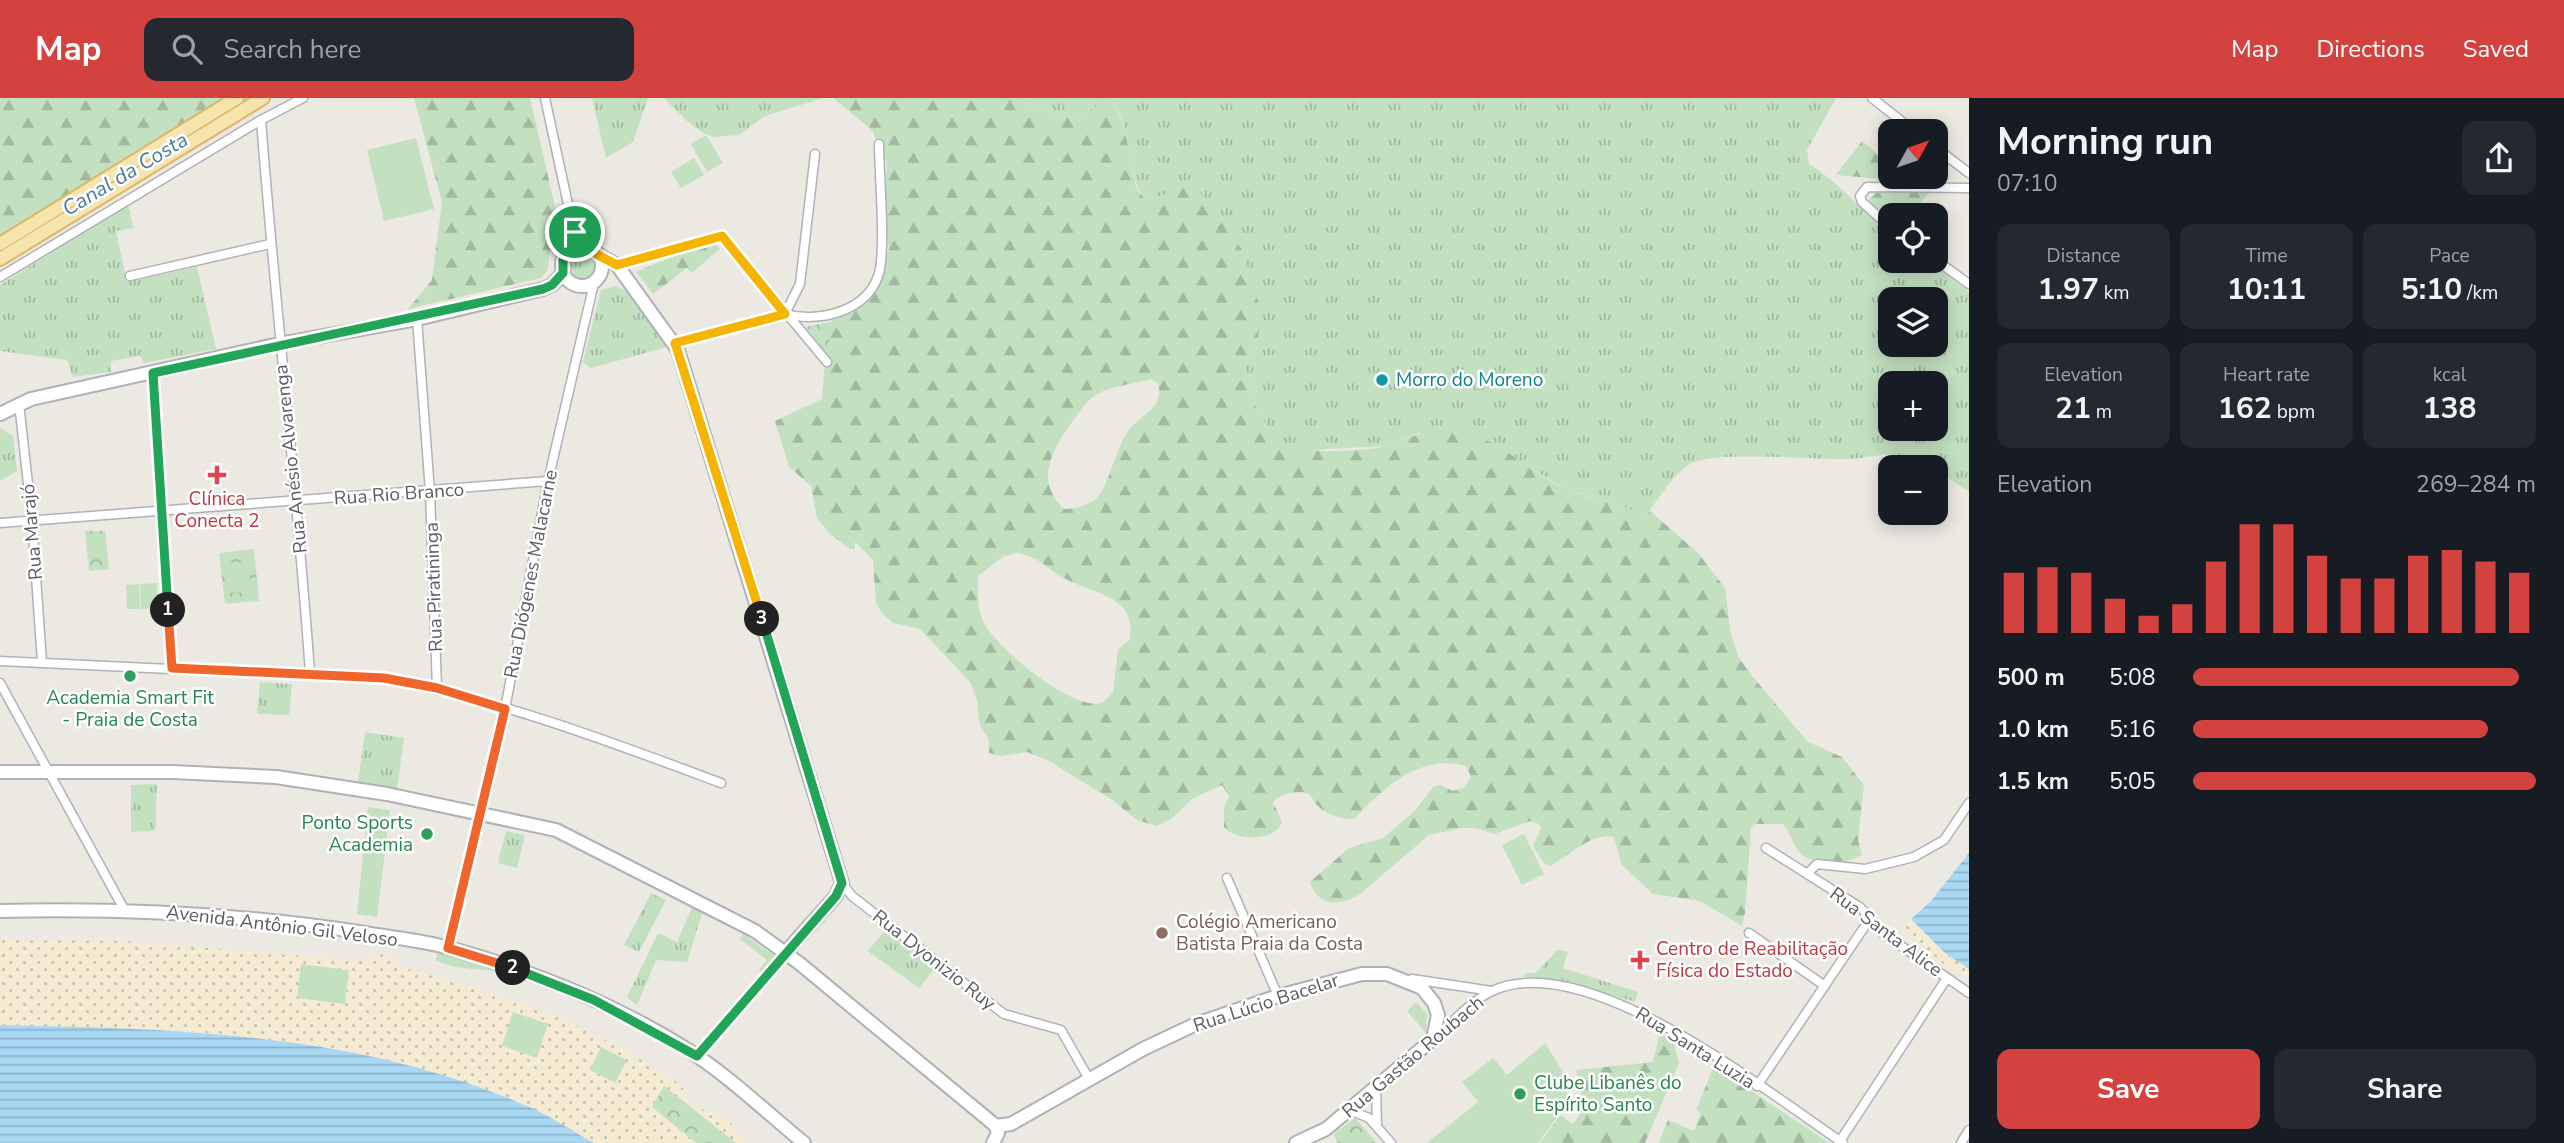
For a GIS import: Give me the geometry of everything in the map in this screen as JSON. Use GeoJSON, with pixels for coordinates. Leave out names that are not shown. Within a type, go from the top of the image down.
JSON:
{"type":"FeatureCollection","features":[{"type":"Feature","properties":{"kind":"main road"},"geometry":{"type":"LineString","coordinates":[[0,244],[237,98]]}},
{"type":"Feature","properties":{"kind":"main road"},"geometry":{"type":"LineString","coordinates":[[0,259],[263,98]]}},
{"type":"Feature","properties":{"kind":"street"},"geometry":{"type":"LineString","coordinates":[[0,276],[261,120],[303,98]]}},
{"type":"Feature","properties":{"kind":"street"},"geometry":{"type":"LineString","coordinates":[[545,98],[575,232],[595,252],[602,268],[594,283]]}},
{"type":"Feature","properties":{"kind":"street"},"geometry":{"type":"LineString","coordinates":[[1872,98],[1898,119]]}},
{"type":"Feature","properties":{"kind":"street","name":"Rua Anésio Alvarenga"},"geometry":{"type":"LineString","coordinates":[[261,120],[279,344],[298,502],[310,673]]}},
{"type":"Feature","properties":{"kind":"street"},"geometry":{"type":"LineString","coordinates":[[675,343],[785,314],[809,319],[834,314],[864,296],[877,280],[880,263],[878,144]]}},
{"type":"Feature","properties":{"kind":"street"},"geometry":{"type":"LineString","coordinates":[[785,314],[800,284],[815,155]]}},
{"type":"Feature","properties":{"kind":"street"},"geometry":{"type":"LineString","coordinates":[[1948,157],[1969,173]]}},
{"type":"Feature","properties":{"kind":"street"},"geometry":{"type":"LineString","coordinates":[[1878,216],[1862,202],[1860,196],[1867,187],[1969,188]]}},
{"type":"Feature","properties":{"kind":"street"},"geometry":{"type":"LineString","coordinates":[[0,414],[19,402],[543,289],[552,285],[563,273],[566,253],[575,232]]}},
{"type":"Feature","properties":{"kind":"street"},"geometry":{"type":"LineString","coordinates":[[617,265],[715,236],[726,240],[827,362]]}},
{"type":"Feature","properties":{"kind":"street"},"geometry":{"type":"LineString","coordinates":[[130,276],[270,244]]}},
{"type":"Feature","properties":{"kind":"street"},"geometry":{"type":"LineString","coordinates":[[566,253],[578,246],[617,265],[675,343],[716,467],[842,883],[836,896],[697,1056]]}},
{"type":"Feature","properties":{"kind":"street"},"geometry":{"type":"LineString","coordinates":[[1948,269],[1969,284]]}},
{"type":"Feature","properties":{"kind":"street"},"geometry":{"type":"LineString","coordinates":[[563,273],[567,279],[579,286],[610,279],[630,282]]}},
{"type":"Feature","properties":{"kind":"street","name":"Rua Diógenes Malacarne"},"geometry":{"type":"LineString","coordinates":[[448,948],[505,709],[548,481],[594,283]]}},
{"type":"Feature","properties":{"kind":"street","name":"Rua Piratininga"},"geometry":{"type":"LineString","coordinates":[[417,318],[430,492],[437,688]]}},
{"type":"Feature","properties":{"kind":"street"},"geometry":{"type":"LineString","coordinates":[[153,373],[172,668]]}},
{"type":"Feature","properties":{"kind":"street","name":"Rua Marajó"},"geometry":{"type":"LineString","coordinates":[[19,402],[32,520],[42,662]]}},
{"type":"Feature","properties":{"kind":"street","name":"Rua Rio Branco"},"geometry":{"type":"LineString","coordinates":[[0,523],[548,481]]}},
{"type":"Feature","properties":{"kind":"street"},"geometry":{"type":"LineString","coordinates":[[0,661],[384,678],[437,688],[600,738],[721,783]]}},
{"type":"Feature","properties":{"kind":"street"},"geometry":{"type":"LineString","coordinates":[[0,683],[125,911]]}},
{"type":"Feature","properties":{"kind":"street"},"geometry":{"type":"LineString","coordinates":[[0,772],[276,777],[387,794],[556,830],[720,911],[785,953],[996,1126],[998,1133],[993,1143]]}},
{"type":"Feature","properties":{"kind":"street"},"geometry":{"type":"LineString","coordinates":[[1807,874],[1817,864],[1871,869],[1929,850],[1944,840],[1969,803]]}},
{"type":"Feature","properties":{"kind":"street","name":"Rua Santa Alice"},"geometry":{"type":"LineString","coordinates":[[1766,848],[1861,908],[1869,920],[1890,939],[1969,993]]}},
{"type":"Feature","properties":{"kind":"street"},"geometry":{"type":"LineString","coordinates":[[1227,878],[1278,996]]}},
{"type":"Feature","properties":{"kind":"street","name":"Rua Dyonizio Ruy"},"geometry":{"type":"LineString","coordinates":[[842,883],[852,896],[1000,1011],[1013,1018],[1061,1030],[1089,1079]]}},
{"type":"Feature","properties":{"kind":"street","name":"Avenida Antônio Gil Veloso"},"geometry":{"type":"LineString","coordinates":[[0,911],[125,911],[292,923],[448,948],[517,969],[594,1000],[697,1056],[804,1143]]}},
{"type":"Feature","properties":{"kind":"street"},"geometry":{"type":"LineString","coordinates":[[1757,1086],[1869,920]]}},
{"type":"Feature","properties":{"kind":"street"},"geometry":{"type":"LineString","coordinates":[[1749,933],[1825,986]]}},
{"type":"Feature","properties":{"kind":"street","name":"Rua Lúcio Bacelar"},"geometry":{"type":"LineString","coordinates":[[996,1126],[1011,1124],[1089,1079],[1196,1024],[1278,996],[1362,974],[1492,991]]}},
{"type":"Feature","properties":{"kind":"street"},"geometry":{"type":"LineString","coordinates":[[1397,977],[1422,988],[1434,1003],[1438,1021],[1433,1039]]}},
{"type":"Feature","properties":{"kind":"street"},"geometry":{"type":"LineString","coordinates":[[1841,1142],[1947,978]]}},
{"type":"Feature","properties":{"kind":"street","name":"Rua Santa Luzia"},"geometry":{"type":"LineString","coordinates":[[1492,991],[1541,984],[1616,1003],[1660,1023],[1841,1142]]}},
{"type":"Feature","properties":{"kind":"street","name":"Rua Gastão Roubach"},"geometry":{"type":"LineString","coordinates":[[1296,1143],[1322,1132],[1492,991]]}},
{"type":"Feature","properties":{"kind":"street"},"geometry":{"type":"LineString","coordinates":[[1376,1088],[1377,1126]]}},
{"type":"Feature","properties":{"kind":"street"},"geometry":{"type":"LineString","coordinates":[[1349,1110],[1364,1115],[1391,1143]]}},
{"type":"Feature","properties":{"kind":"street"},"geometry":{"type":"LineString","coordinates":[[1961,1143],[1969,1130]]}},
{"type":"Feature","properties":{"kind":"green space"},"geometry":{"type":"Polygon","coordinates":[[[0,98],[248,98],[0,240],[0,98]]]}},
{"type":"Feature","properties":{"kind":"green space"},"geometry":{"type":"Polygon","coordinates":[[[414,98],[530,98],[561,233],[549,254],[548,269],[541,278],[408,309],[432,280],[442,202],[414,98]]]}},
{"type":"Feature","properties":{"kind":"green space"},"geometry":{"type":"Polygon","coordinates":[[[592,98],[648,98],[633,142],[606,158],[592,98]]]}},
{"type":"Feature","properties":{"kind":"green space"},"geometry":{"type":"Polygon","coordinates":[[[664,98],[823,98],[765,116],[739,135],[714,137],[703,133],[687,121],[664,98]]]}},
{"type":"Feature","properties":{"kind":"green space"},"geometry":{"type":"Polygon","coordinates":[[[833,98],[1014,98],[1061,118],[1079,117],[1107,100],[1114,106],[1124,127],[1138,191],[1146,200],[1186,184],[1199,191],[1243,251],[1262,313],[1258,337],[1244,368],[1255,394],[1256,409],[1281,447],[1319,451],[1363,450],[1387,446],[1432,431],[1458,431],[1491,443],[1568,490],[1626,507],[1644,517],[1650,511],[1698,553],[1725,588],[1731,635],[1739,658],[1753,677],[1808,742],[1842,757],[1864,785],[1858,840],[1862,855],[1840,862],[1812,860],[1800,853],[1783,824],[1754,824],[1751,827],[1742,926],[1700,901],[1653,894],[1622,865],[1614,837],[1606,836],[1589,841],[1551,866],[1544,863],[1533,846],[1541,829],[1539,824],[1531,821],[1494,834],[1476,828],[1461,828],[1429,835],[1360,894],[1345,901],[1330,902],[1319,897],[1310,882],[1349,848],[1383,838],[1415,811],[1433,787],[1440,785],[1453,791],[1464,788],[1471,776],[1466,766],[1433,764],[1418,769],[1390,785],[1354,819],[1329,814],[1306,793],[1286,794],[1273,802],[1282,822],[1278,829],[1264,836],[1247,837],[1224,828],[1224,808],[1229,796],[1222,785],[1192,799],[1171,819],[1156,826],[1137,820],[1111,799],[1047,760],[1027,752],[1001,756],[989,753],[989,740],[979,723],[977,699],[970,682],[920,629],[893,623],[882,613],[876,603],[873,560],[855,542],[855,549],[850,549],[830,534],[817,518],[811,486],[789,467],[775,421],[822,399],[828,323],[878,289],[889,248],[883,217],[887,163],[872,130],[833,98]],[[1150,379],[1097,394],[1083,407],[1058,443],[1049,465],[1048,476],[1055,498],[1064,509],[1088,504],[1103,490],[1124,437],[1151,410],[1158,399],[1158,383],[1150,379]],[[1019,553],[1004,556],[978,576],[979,606],[984,623],[1003,647],[1054,688],[1088,703],[1101,703],[1113,693],[1118,649],[1130,640],[1127,614],[1111,599],[1066,579],[1035,559],[1019,553]]]}},
{"type":"Feature","properties":{"kind":"green space"},"geometry":{"type":"Polygon","coordinates":[[[1014,98],[1836,98],[1807,150],[1809,164],[1878,222],[1878,273],[1944,273],[1969,292],[1969,491],[1948,478],[1948,455],[1878,455],[1850,459],[1720,457],[1702,460],[1683,469],[1644,517],[1619,505],[1567,490],[1524,464],[1420,433],[1388,446],[1325,449],[1307,453],[1281,448],[1256,409],[1255,394],[1244,368],[1258,337],[1251,280],[1243,252],[1199,192],[1186,184],[1160,198],[1146,200],[1134,176],[1121,117],[1107,100],[1079,117],[1061,118],[1014,98]]]}},
{"type":"Feature","properties":{"kind":"green space"},"geometry":{"type":"Polygon","coordinates":[[[706,135],[723,163],[707,172],[691,144],[706,135]]]}},
{"type":"Feature","properties":{"kind":"green space"},"geometry":{"type":"Polygon","coordinates":[[[416,138],[434,209],[384,221],[367,150],[416,138]]]}},
{"type":"Feature","properties":{"kind":"green space"},"geometry":{"type":"Polygon","coordinates":[[[1862,141],[1878,156],[1878,179],[1836,175],[1862,141]]]}},
{"type":"Feature","properties":{"kind":"green space"},"geometry":{"type":"Polygon","coordinates":[[[694,158],[704,175],[681,188],[671,172],[694,158]]]}},
{"type":"Feature","properties":{"kind":"green space"},"geometry":{"type":"Polygon","coordinates":[[[1876,193],[1929,193],[1920,203],[1878,203],[1878,210],[1868,201],[1876,193]]]}},
{"type":"Feature","properties":{"kind":"green space"},"geometry":{"type":"Polygon","coordinates":[[[128,204],[133,228],[116,231],[127,282],[197,267],[216,349],[144,363],[140,356],[111,361],[111,372],[73,377],[67,360],[0,351],[0,285],[128,204]]]}},
{"type":"Feature","properties":{"kind":"green space"},"geometry":{"type":"Polygon","coordinates":[[[712,240],[720,249],[692,273],[687,268],[653,294],[636,272],[712,240]]]}},
{"type":"Feature","properties":{"kind":"green space"},"geometry":{"type":"Polygon","coordinates":[[[582,250],[593,254],[597,265],[593,276],[582,280],[571,276],[567,265],[571,254],[582,250]]]}},
{"type":"Feature","properties":{"kind":"green space"},"geometry":{"type":"Polygon","coordinates":[[[616,286],[625,290],[667,347],[591,368],[583,362],[601,290],[616,286]]]}},
{"type":"Feature","properties":{"kind":"green space"},"geometry":{"type":"Polygon","coordinates":[[[834,321],[826,354],[806,327],[834,321]]]}},
{"type":"Feature","properties":{"kind":"green space"},"geometry":{"type":"Polygon","coordinates":[[[0,428],[13,436],[17,471],[0,481],[0,428]]]}},
{"type":"Feature","properties":{"kind":"green space"},"geometry":{"type":"Polygon","coordinates":[[[85,531],[105,531],[109,569],[89,571],[85,531]]]}},
{"type":"Feature","properties":{"kind":"green space"},"geometry":{"type":"Polygon","coordinates":[[[254,549],[259,601],[225,604],[219,553],[254,549]]]}},
{"type":"Feature","properties":{"kind":"green space"},"geometry":{"type":"Polygon","coordinates":[[[248,562],[251,592],[232,593],[230,563],[248,562]]]}},
{"type":"Feature","properties":{"kind":"green space"},"geometry":{"type":"Polygon","coordinates":[[[157,583],[158,608],[141,609],[140,584],[157,583]]]}},
{"type":"Feature","properties":{"kind":"green space"},"geometry":{"type":"Polygon","coordinates":[[[139,584],[140,609],[127,609],[126,585],[139,584]]]}},
{"type":"Feature","properties":{"kind":"green space"},"geometry":{"type":"Polygon","coordinates":[[[260,682],[292,684],[289,715],[257,714],[260,682]]]}},
{"type":"Feature","properties":{"kind":"green space"},"geometry":{"type":"Polygon","coordinates":[[[365,732],[404,738],[397,789],[358,783],[365,732]]]}},
{"type":"Feature","properties":{"kind":"green space"},"geometry":{"type":"Polygon","coordinates":[[[157,784],[155,831],[131,832],[131,785],[157,784]]]}},
{"type":"Feature","properties":{"kind":"green space"},"geometry":{"type":"Polygon","coordinates":[[[368,807],[390,810],[377,917],[357,914],[368,807]]]}},
{"type":"Feature","properties":{"kind":"green space"},"geometry":{"type":"Polygon","coordinates":[[[506,831],[525,835],[517,868],[498,863],[506,831]]]}},
{"type":"Feature","properties":{"kind":"green space"},"geometry":{"type":"Polygon","coordinates":[[[1524,834],[1544,874],[1522,885],[1502,845],[1524,834]]]}},
{"type":"Feature","properties":{"kind":"green space"},"geometry":{"type":"Polygon","coordinates":[[[651,893],[666,900],[639,952],[624,945],[651,893]]]}},
{"type":"Feature","properties":{"kind":"green space"},"geometry":{"type":"Polygon","coordinates":[[[693,905],[703,910],[687,962],[656,960],[637,1005],[627,997],[658,933],[677,942],[693,905]]]}},
{"type":"Feature","properties":{"kind":"green space"},"geometry":{"type":"Polygon","coordinates":[[[885,930],[935,968],[919,988],[868,951],[885,930]]]}},
{"type":"Feature","properties":{"kind":"green space"},"geometry":{"type":"Polygon","coordinates":[[[743,934],[776,957],[763,973],[759,970],[767,960],[740,939],[743,934]]]}},
{"type":"Feature","properties":{"kind":"green space"},"geometry":{"type":"Polygon","coordinates":[[[1557,950],[1568,952],[1563,968],[1638,992],[1635,1002],[1566,981],[1523,977],[1526,973],[1536,973],[1557,950]]]}},
{"type":"Feature","properties":{"kind":"green space"},"geometry":{"type":"Polygon","coordinates":[[[438,951],[510,972],[523,982],[502,973],[458,967],[436,960],[438,951]]]}},
{"type":"Feature","properties":{"kind":"green space"},"geometry":{"type":"Polygon","coordinates":[[[301,964],[349,970],[345,1004],[297,998],[301,964]]]}},
{"type":"Feature","properties":{"kind":"green space"},"geometry":{"type":"Polygon","coordinates":[[[1416,1002],[1427,1014],[1426,1033],[1407,1011],[1416,1002]]]}},
{"type":"Feature","properties":{"kind":"green space"},"geometry":{"type":"Polygon","coordinates":[[[513,1012],[548,1024],[537,1058],[502,1046],[513,1012]]]}},
{"type":"Feature","properties":{"kind":"green space"},"geometry":{"type":"Polygon","coordinates":[[[1660,1032],[1674,1044],[1679,1063],[1645,1143],[1540,1143],[1560,1115],[1573,1124],[1578,1118],[1582,1098],[1576,1070],[1653,1062],[1660,1032]]]}},
{"type":"Feature","properties":{"kind":"green space","name":"Clube Libanês do Espírito Santo"},"geometry":{"type":"Polygon","coordinates":[[[1545,1043],[1563,1072],[1569,1101],[1538,1143],[1427,1143],[1478,1102],[1462,1082],[1493,1058],[1507,1075],[1545,1043]]]}},
{"type":"Feature","properties":{"kind":"green space"},"geometry":{"type":"Polygon","coordinates":[[[601,1047],[627,1060],[615,1083],[590,1070],[601,1047]]]}},
{"type":"Feature","properties":{"kind":"green space"},"geometry":{"type":"Polygon","coordinates":[[[1714,1066],[1829,1143],[1659,1143],[1668,1120],[1694,1131],[1701,1113],[1696,1110],[1714,1066]]]}},
{"type":"Feature","properties":{"kind":"green space"},"geometry":{"type":"Polygon","coordinates":[[[664,1086],[736,1143],[696,1143],[652,1107],[664,1086]]]}},
{"type":"Feature","properties":{"kind":"green space"},"geometry":{"type":"Polygon","coordinates":[[[1355,1118],[1375,1143],[1337,1143],[1334,1134],[1355,1118]]]}},
{"type":"Feature","properties":{"kind":"sand"},"geometry":{"type":"Polygon","coordinates":[[[1911,919],[1945,953],[1969,969],[1969,979],[1927,954],[1925,946],[1900,928],[1911,919]]]}},
{"type":"Feature","properties":{"kind":"sand"},"geometry":{"type":"Polygon","coordinates":[[[0,940],[123,941],[363,961],[383,953],[405,968],[487,992],[560,1018],[626,1050],[678,1083],[686,1092],[683,1094],[693,1104],[730,1122],[745,1143],[594,1143],[535,1110],[465,1083],[389,1060],[310,1044],[170,1029],[0,1025],[0,940]]]}},
{"type":"Feature","properties":{"kind":"water"},"geometry":{"type":"Polygon","coordinates":[[[1969,853],[1969,969],[1945,953],[1911,919],[1931,901],[1969,853]]]}},
{"type":"Feature","properties":{"kind":"water"},"geometry":{"type":"Polygon","coordinates":[[[0,1025],[204,1033],[339,1050],[405,1064],[470,1084],[534,1109],[594,1143],[0,1143],[0,1025]]]}},
{"type":"Feature","properties":{"kind":"waterway","name":"Canal da Costa"},"geometry":{"type":"LineString","coordinates":[[207,124],[250,98]]}},
{"type":"Feature","properties":{"kind":"place","name":"Morro do Moreno"},"geometry":{"type":"Point","coordinates":[1382,380]}},
{"type":"Feature","properties":{"kind":"place","name":"Clínica Conecta 2"},"geometry":{"type":"Point","coordinates":[217,475]}},
{"type":"Feature","properties":{"kind":"place","name":"Academia Smart Fit - Praia de Costa"},"geometry":{"type":"Point","coordinates":[130,676]}},
{"type":"Feature","properties":{"kind":"place","name":"Ponto Sports Academia"},"geometry":{"type":"Point","coordinates":[427,834]}},
{"type":"Feature","properties":{"kind":"place","name":"Colégio Americano Batista Praia da Costa"},"geometry":{"type":"Point","coordinates":[1162,933]}},
{"type":"Feature","properties":{"kind":"place","name":"Centro de Reabilitação Física do Estado"},"geometry":{"type":"Point","coordinates":[1640,960]}},
{"type":"Feature","properties":{"kind":"place","name":"Clube Libanês do Espírito Santo"},"geometry":{"type":"Point","coordinates":[1520,1094]}},
{"type":"Feature","properties":{"kind":"route"},"geometry":{"type":"LineString","coordinates":[[575,232],[598,255],[617,265],[722,236],[785,314],[675,343],[716,467],[842,883],[836,896],[697,1056],[594,1000],[517,969],[448,948],[505,709],[437,688],[384,678],[172,668],[153,373],[543,289],[558,281],[563,273],[563,260],[575,232]]}}]}
